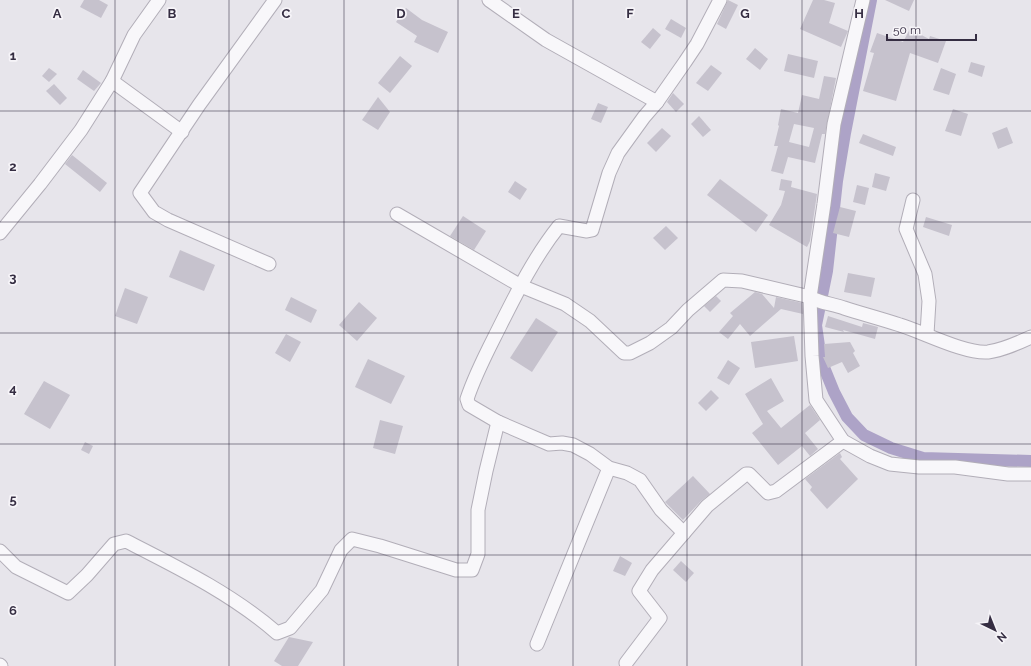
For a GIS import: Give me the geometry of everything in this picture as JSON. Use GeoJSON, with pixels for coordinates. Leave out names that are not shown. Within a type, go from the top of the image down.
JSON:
{"type":"FeatureCollection","features":[{"type":"Feature","properties":{"kind":"street"},"geometry":{"type":"LineString","coordinates":[[0,233],[58,161],[80,130],[112,81],[134,35],[159,0]]}},
{"type":"Feature","properties":{"kind":"street"},"geometry":{"type":"LineString","coordinates":[[269,264],[168,220],[154,212],[140,193],[199,105],[275,0]]}},
{"type":"Feature","properties":{"kind":"street"},"geometry":{"type":"LineString","coordinates":[[489,0],[546,40],[657,102]]}},
{"type":"Feature","properties":{"kind":"street"},"geometry":{"type":"LineString","coordinates":[[684,533],[661,510],[640,480],[627,473],[609,468],[590,454],[573,445],[562,443],[550,444],[498,422],[469,405],[466,399],[474,378],[546,242],[559,226],[587,231],[592,230],[607,180],[618,153],[644,117],[657,102],[697,44],[720,0]]}},
{"type":"Feature","properties":{"kind":"street"},"geometry":{"type":"LineString","coordinates":[[863,0],[834,124],[812,299],[812,356],[816,400],[843,441],[870,456],[890,464],[919,467],[955,467],[1008,474],[1031,474]]}},
{"type":"Feature","properties":{"kind":"street"},"geometry":{"type":"LineString","coordinates":[[112,81],[182,132]]}},
{"type":"Feature","properties":{"kind":"street"},"geometry":{"type":"LineString","coordinates":[[914,200],[906,229],[925,274],[929,302],[926,334]]}},
{"type":"Feature","properties":{"kind":"street"},"geometry":{"type":"LineString","coordinates":[[397,214],[522,286],[565,304],[590,321],[624,353],[630,353],[650,343],[671,328],[688,310],[723,280],[742,281],[831,303],[968,349],[987,352],[1012,346],[1031,337]]}},
{"type":"Feature","properties":{"kind":"street"},"geometry":{"type":"LineString","coordinates":[[0,551],[16,567],[68,593],[88,575],[114,544],[126,541],[224,593],[277,633],[290,628],[322,590],[341,550],[352,539],[380,546],[456,570],[472,570],[478,554],[478,510],[498,422]]}},
{"type":"Feature","properties":{"kind":"street"},"geometry":{"type":"LineString","coordinates":[[626,663],[660,618],[639,591],[652,570],[707,506],[746,474],[749,474],[768,493],[776,491],[843,441]]}},
{"type":"Feature","properties":{"kind":"street"},"geometry":{"type":"LineString","coordinates":[[537,644],[609,468]]}},
{"type":"Feature","properties":{"kind":"building"},"geometry":{"type":"Polygon","coordinates":[[[84,0],[99,0],[108,5],[101,18],[80,7],[84,0]]]}},
{"type":"Feature","properties":{"kind":"building"},"geometry":{"type":"Polygon","coordinates":[[[728,0],[738,5],[726,29],[717,24],[728,0]]]}},
{"type":"Feature","properties":{"kind":"building"},"geometry":{"type":"Polygon","coordinates":[[[813,0],[824,0],[835,3],[829,23],[848,31],[841,47],[800,29],[813,0]]]}},
{"type":"Feature","properties":{"kind":"building"},"geometry":{"type":"Polygon","coordinates":[[[885,0],[914,0],[909,11],[885,0]]]}},
{"type":"Feature","properties":{"kind":"building"},"geometry":{"type":"Polygon","coordinates":[[[406,8],[422,20],[448,32],[438,53],[414,42],[417,36],[396,22],[406,8]]]}},
{"type":"Feature","properties":{"kind":"building"},"geometry":{"type":"Polygon","coordinates":[[[671,19],[686,28],[681,38],[665,29],[671,19]]]}},
{"type":"Feature","properties":{"kind":"building"},"geometry":{"type":"Polygon","coordinates":[[[653,28],[661,35],[650,49],[641,42],[653,28]]]}},
{"type":"Feature","properties":{"kind":"building"},"geometry":{"type":"Polygon","coordinates":[[[910,29],[929,39],[930,36],[946,41],[938,63],[910,53],[896,101],[863,91],[874,53],[870,52],[877,33],[903,42],[910,29]]]}},
{"type":"Feature","properties":{"kind":"building"},"geometry":{"type":"Polygon","coordinates":[[[755,48],[768,59],[760,70],[746,59],[755,48]]]}},
{"type":"Feature","properties":{"kind":"building"},"geometry":{"type":"Polygon","coordinates":[[[788,54],[818,61],[814,78],[784,71],[788,54]]]}},
{"type":"Feature","properties":{"kind":"building"},"geometry":{"type":"Polygon","coordinates":[[[400,56],[412,66],[390,93],[378,83],[400,56]]]}},
{"type":"Feature","properties":{"kind":"building"},"geometry":{"type":"Polygon","coordinates":[[[971,62],[985,66],[982,77],[968,72],[971,62]]]}},
{"type":"Feature","properties":{"kind":"building"},"geometry":{"type":"Polygon","coordinates":[[[711,65],[722,73],[708,91],[696,83],[711,65]]]}},
{"type":"Feature","properties":{"kind":"building"},"geometry":{"type":"Polygon","coordinates":[[[49,68],[57,74],[49,82],[42,76],[49,68]]]}},
{"type":"Feature","properties":{"kind":"building"},"geometry":{"type":"Polygon","coordinates":[[[941,68],[956,74],[949,95],[933,90],[941,68]]]}},
{"type":"Feature","properties":{"kind":"building"},"geometry":{"type":"Polygon","coordinates":[[[83,70],[101,83],[94,91],[77,79],[83,70]]]}},
{"type":"Feature","properties":{"kind":"building"},"geometry":{"type":"Polygon","coordinates":[[[824,76],[836,78],[825,134],[822,134],[815,163],[788,157],[783,174],[771,171],[778,146],[774,146],[781,109],[798,113],[802,95],[819,99],[824,76]],[[794,124],[789,142],[809,147],[814,128],[794,124]]]}},
{"type":"Feature","properties":{"kind":"building"},"geometry":{"type":"Polygon","coordinates":[[[54,84],[67,98],[60,105],[46,91],[54,84]]]}},
{"type":"Feature","properties":{"kind":"building"},"geometry":{"type":"Polygon","coordinates":[[[673,93],[684,104],[676,112],[667,102],[673,93]]]}},
{"type":"Feature","properties":{"kind":"building"},"geometry":{"type":"Polygon","coordinates":[[[378,97],[390,112],[378,130],[362,120],[378,97]]]}},
{"type":"Feature","properties":{"kind":"building"},"geometry":{"type":"Polygon","coordinates":[[[598,103],[608,107],[601,123],[591,119],[598,103]]]}},
{"type":"Feature","properties":{"kind":"building"},"geometry":{"type":"Polygon","coordinates":[[[953,109],[968,114],[961,136],[945,131],[953,109]]]}},
{"type":"Feature","properties":{"kind":"building"},"geometry":{"type":"Polygon","coordinates":[[[699,116],[711,130],[703,137],[691,124],[699,116]]]}},
{"type":"Feature","properties":{"kind":"building"},"geometry":{"type":"Polygon","coordinates":[[[1007,127],[1013,143],[998,149],[992,133],[1007,127]]]}},
{"type":"Feature","properties":{"kind":"building"},"geometry":{"type":"Polygon","coordinates":[[[662,128],[671,136],[656,152],[647,143],[662,128]]]}},
{"type":"Feature","properties":{"kind":"building"},"geometry":{"type":"Polygon","coordinates":[[[863,134],[896,147],[893,156],[859,143],[863,134]]]}},
{"type":"Feature","properties":{"kind":"building"},"geometry":{"type":"Polygon","coordinates":[[[72,155],[107,183],[100,192],[65,164],[72,155]]]}},
{"type":"Feature","properties":{"kind":"building"},"geometry":{"type":"Polygon","coordinates":[[[875,173],[890,177],[886,191],[872,187],[875,173]]]}},
{"type":"Feature","properties":{"kind":"building"},"geometry":{"type":"Polygon","coordinates":[[[720,179],[768,215],[756,232],[707,195],[720,179]]]}},
{"type":"Feature","properties":{"kind":"building"},"geometry":{"type":"Polygon","coordinates":[[[781,179],[792,181],[791,187],[817,194],[810,241],[807,247],[769,225],[781,205],[785,191],[779,190],[781,179]]]}},
{"type":"Feature","properties":{"kind":"building"},"geometry":{"type":"Polygon","coordinates":[[[515,181],[527,189],[520,200],[508,192],[515,181]]]}},
{"type":"Feature","properties":{"kind":"building"},"geometry":{"type":"Polygon","coordinates":[[[857,185],[869,188],[865,205],[853,202],[857,185]]]}},
{"type":"Feature","properties":{"kind":"building"},"geometry":{"type":"Polygon","coordinates":[[[840,207],[856,211],[849,237],[833,233],[840,207]]]}},
{"type":"Feature","properties":{"kind":"building"},"geometry":{"type":"Polygon","coordinates":[[[463,216],[486,231],[474,250],[450,236],[463,216]]]}},
{"type":"Feature","properties":{"kind":"building"},"geometry":{"type":"Polygon","coordinates":[[[926,217],[952,225],[949,236],[923,227],[926,217]]]}},
{"type":"Feature","properties":{"kind":"building"},"geometry":{"type":"Polygon","coordinates":[[[666,226],[678,238],[665,250],[653,238],[666,226]]]}},
{"type":"Feature","properties":{"kind":"building"},"geometry":{"type":"Polygon","coordinates":[[[180,250],[215,265],[204,291],[169,277],[180,250]]]}},
{"type":"Feature","properties":{"kind":"building"},"geometry":{"type":"Polygon","coordinates":[[[848,273],[875,278],[871,297],[844,292],[848,273]]]}},
{"type":"Feature","properties":{"kind":"building"},"geometry":{"type":"Polygon","coordinates":[[[125,288],[148,297],[137,324],[115,316],[125,288]]]}},
{"type":"Feature","properties":{"kind":"building"},"geometry":{"type":"Polygon","coordinates":[[[755,292],[762,294],[774,308],[776,297],[802,303],[803,314],[781,309],[750,336],[740,324],[728,339],[719,332],[733,316],[730,313],[755,292]]]}},
{"type":"Feature","properties":{"kind":"building"},"geometry":{"type":"Polygon","coordinates":[[[716,296],[721,301],[710,312],[704,306],[716,296]]]}},
{"type":"Feature","properties":{"kind":"building"},"geometry":{"type":"Polygon","coordinates":[[[291,297],[317,310],[311,323],[285,310],[291,297]]]}},
{"type":"Feature","properties":{"kind":"building"},"geometry":{"type":"Polygon","coordinates":[[[359,302],[377,318],[357,341],[339,325],[359,302]]]}},
{"type":"Feature","properties":{"kind":"building"},"geometry":{"type":"Polygon","coordinates":[[[828,316],[862,327],[863,323],[878,327],[875,339],[843,330],[844,332],[825,327],[828,316]]]}},
{"type":"Feature","properties":{"kind":"building"},"geometry":{"type":"Polygon","coordinates":[[[536,318],[558,332],[532,372],[510,358],[536,318]]]}},
{"type":"Feature","properties":{"kind":"building"},"geometry":{"type":"Polygon","coordinates":[[[286,334],[301,342],[290,362],[275,353],[286,334]]]}},
{"type":"Feature","properties":{"kind":"building"},"geometry":{"type":"Polygon","coordinates":[[[794,336],[798,361],[755,368],[751,342],[794,336]]]}},
{"type":"Feature","properties":{"kind":"building"},"geometry":{"type":"Polygon","coordinates":[[[850,342],[855,351],[853,353],[860,366],[848,373],[842,362],[828,368],[823,357],[825,357],[824,344],[850,342]]]}},
{"type":"Feature","properties":{"kind":"building"},"geometry":{"type":"Polygon","coordinates":[[[368,359],[405,376],[391,404],[355,387],[368,359]]]}},
{"type":"Feature","properties":{"kind":"building"},"geometry":{"type":"Polygon","coordinates":[[[728,360],[740,368],[729,385],[717,378],[728,360]]]}},
{"type":"Feature","properties":{"kind":"building"},"geometry":{"type":"Polygon","coordinates":[[[771,378],[784,401],[767,411],[781,428],[810,405],[820,420],[805,433],[818,449],[810,456],[802,446],[778,465],[752,433],[763,424],[745,394],[771,378]]]}},
{"type":"Feature","properties":{"kind":"building"},"geometry":{"type":"Polygon","coordinates":[[[44,381],[70,395],[50,429],[24,414],[44,381]]]}},
{"type":"Feature","properties":{"kind":"building"},"geometry":{"type":"Polygon","coordinates":[[[711,390],[719,398],[706,411],[698,403],[711,390]]]}},
{"type":"Feature","properties":{"kind":"building"},"geometry":{"type":"Polygon","coordinates":[[[380,420],[403,426],[395,454],[373,448],[380,420]]]}},
{"type":"Feature","properties":{"kind":"building"},"geometry":{"type":"Polygon","coordinates":[[[85,442],[93,446],[89,454],[81,450],[85,442]]]}},
{"type":"Feature","properties":{"kind":"building"},"geometry":{"type":"Polygon","coordinates":[[[840,453],[842,457],[840,459],[858,479],[827,509],[810,490],[812,487],[805,479],[840,453]]]}},
{"type":"Feature","properties":{"kind":"building"},"geometry":{"type":"Polygon","coordinates":[[[693,476],[710,494],[701,501],[683,520],[665,502],[693,476]]]}},
{"type":"Feature","properties":{"kind":"building"},"geometry":{"type":"Polygon","coordinates":[[[620,556],[632,563],[625,576],[613,571],[620,556]]]}},
{"type":"Feature","properties":{"kind":"building"},"geometry":{"type":"Polygon","coordinates":[[[681,561],[694,573],[686,582],[673,570],[681,561]]]}},
{"type":"Feature","properties":{"kind":"building"},"geometry":{"type":"Polygon","coordinates":[[[289,637],[313,642],[298,666],[282,666],[274,661],[289,637]]]}},
{"type":"Feature","properties":{"kind":"waterway"},"geometry":{"type":"LineString","coordinates":[[871,0],[845,133],[837,181],[827,271],[816,325],[821,360],[834,392],[847,417],[864,435],[891,448],[923,458],[1031,461]]}}]}
